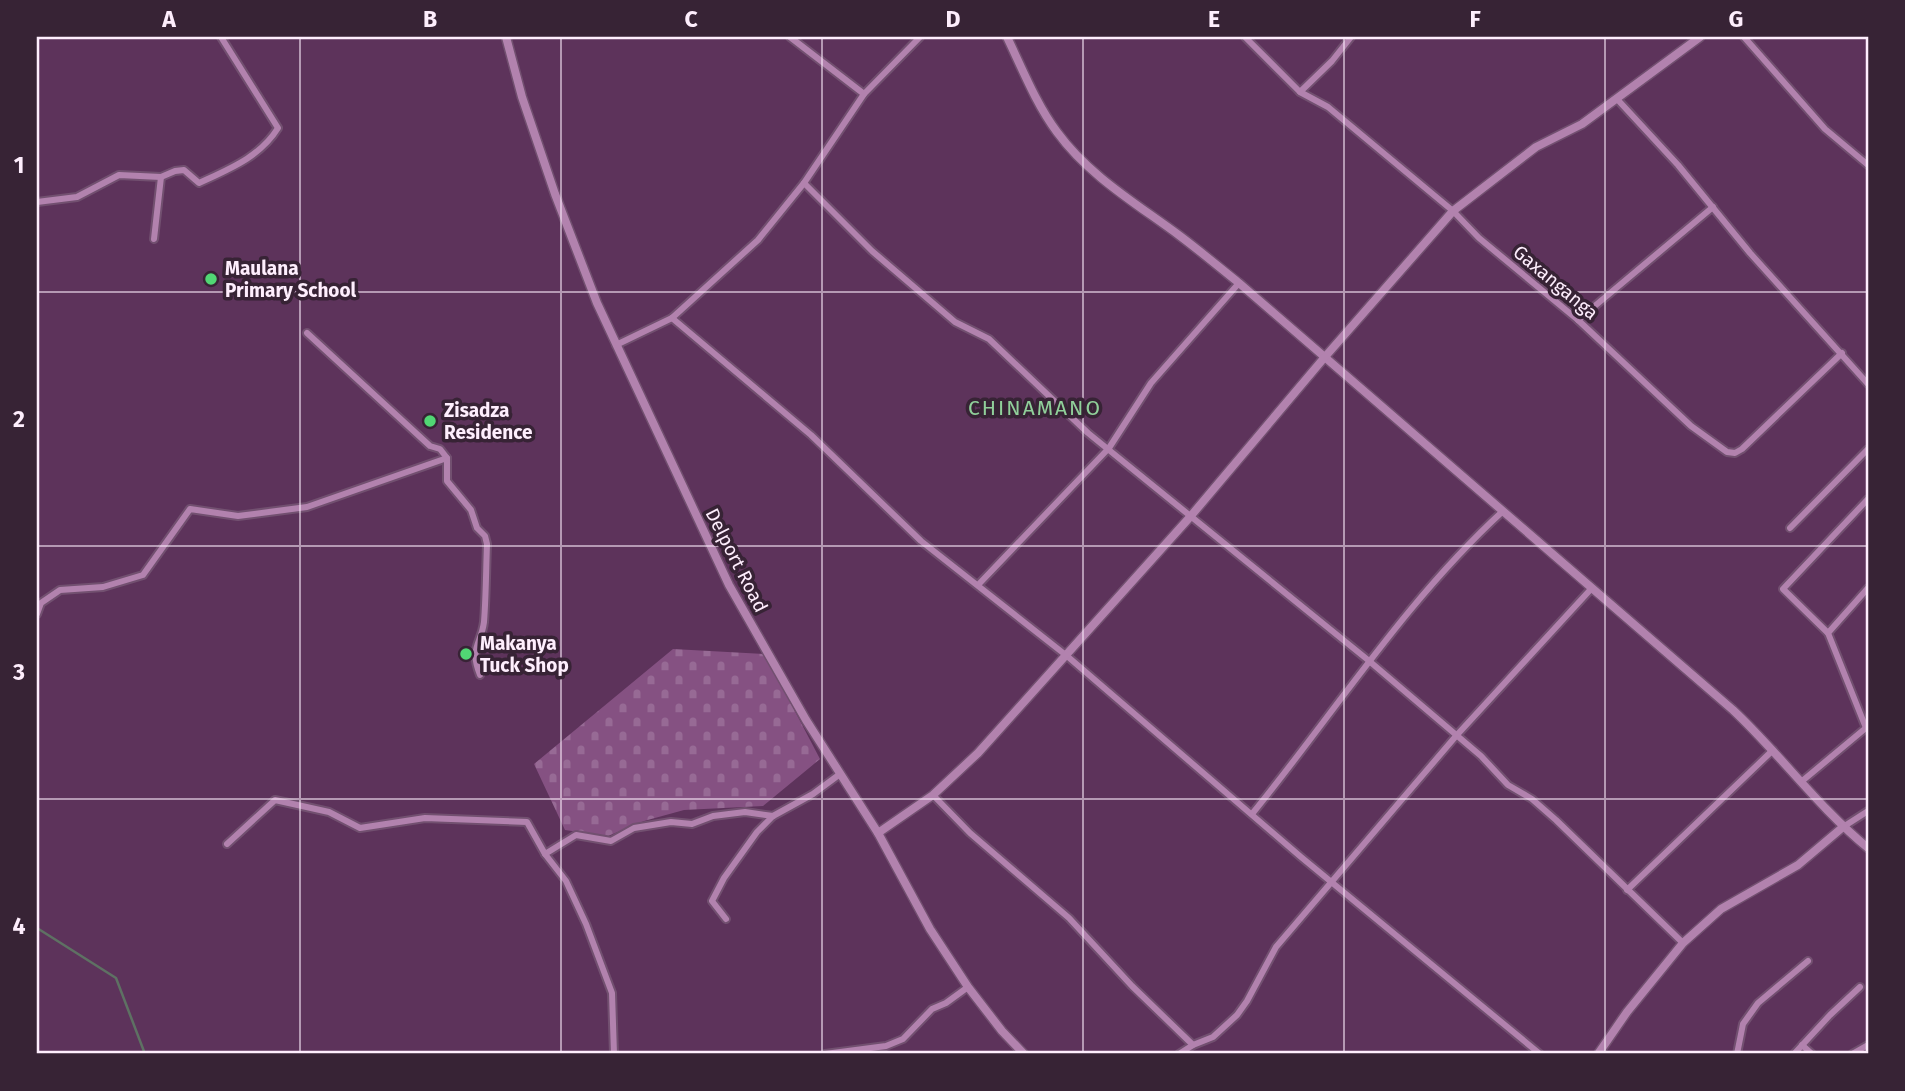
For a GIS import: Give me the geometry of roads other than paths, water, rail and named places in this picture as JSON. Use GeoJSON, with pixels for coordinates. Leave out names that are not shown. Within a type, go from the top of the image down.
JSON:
{"type":"FeatureCollection","features":[{"type":"Feature","properties":{"kind":"street"},"geometry":{"type":"LineString","coordinates":[[37,202],[77,197],[118,175],[161,177],[184,170],[199,183],[252,157],[262,149],[278,128],[221,37]]}},
{"type":"Feature","properties":{"kind":"street","name":"Delport Road"},"geometry":{"type":"LineString","coordinates":[[506,37],[522,97],[555,194],[616,345],[729,585],[806,720],[877,833],[930,929],[968,987],[1002,1031],[1024,1054]]}},
{"type":"Feature","properties":{"kind":"street"},"geometry":{"type":"LineString","coordinates":[[790,37],[864,94]]}},
{"type":"Feature","properties":{"kind":"street"},"geometry":{"type":"LineString","coordinates":[[616,345],[672,318],[758,240],[804,183],[864,94],[920,37]]}},
{"type":"Feature","properties":{"kind":"street"},"geometry":{"type":"LineString","coordinates":[[1007,37],[1056,131],[1078,157],[1116,191],[1180,236],[1239,283],[1732,710],[1773,750],[1843,827],[1868,848]]}},
{"type":"Feature","properties":{"kind":"street","name":"Gaxanganga"},"geometry":{"type":"LineString","coordinates":[[1245,37],[1300,92],[1328,107],[1453,211],[1479,238],[1578,320],[1691,426],[1727,452],[1735,453],[1842,353]]}},
{"type":"Feature","properties":{"kind":"street"},"geometry":{"type":"LineString","coordinates":[[1300,92],[1332,61],[1351,37]]}},
{"type":"Feature","properties":{"kind":"street"},"geometry":{"type":"LineString","coordinates":[[1683,37],[1693,44]]}},
{"type":"Feature","properties":{"kind":"street"},"geometry":{"type":"LineString","coordinates":[[877,833],[933,795],[978,752],[1067,656],[1453,211],[1536,147],[1582,124],[1700,37]]}},
{"type":"Feature","properties":{"kind":"street"},"geometry":{"type":"LineString","coordinates":[[1744,37],[1825,129],[1868,165]]}},
{"type":"Feature","properties":{"kind":"street"},"geometry":{"type":"LineString","coordinates":[[1617,99],[1678,165],[1750,253],[1868,384]]}},
{"type":"Feature","properties":{"kind":"street"},"geometry":{"type":"LineString","coordinates":[[154,239],[161,177]]}},
{"type":"Feature","properties":{"kind":"street"},"geometry":{"type":"LineString","coordinates":[[804,183],[872,251],[955,322],[989,339],[1088,433],[1368,660],[1481,755],[1508,785],[1532,799],[1683,943]]}},
{"type":"Feature","properties":{"kind":"street"},"geometry":{"type":"LineString","coordinates":[[1578,320],[1713,207]]}},
{"type":"Feature","properties":{"kind":"street"},"geometry":{"type":"LineString","coordinates":[[978,585],[1109,448],[1152,383],[1239,283]]}},
{"type":"Feature","properties":{"kind":"street"},"geometry":{"type":"LineString","coordinates":[[672,318],[811,435],[921,541],[1067,656],[1331,882],[1540,1054]]}},
{"type":"Feature","properties":{"kind":"street"},"geometry":{"type":"LineString","coordinates":[[307,333],[430,446],[440,449],[447,458],[447,481],[471,510],[477,528],[485,536],[487,544],[483,627],[476,643],[476,663],[481,675]]}},
{"type":"Feature","properties":{"kind":"street"},"geometry":{"type":"LineString","coordinates":[[1790,528],[1868,449]]}},
{"type":"Feature","properties":{"kind":"street"},"geometry":{"type":"LineString","coordinates":[[37,614],[41,603],[60,590],[103,587],[143,575],[190,509],[238,516],[307,507],[447,458]]}},
{"type":"Feature","properties":{"kind":"street"},"geometry":{"type":"LineString","coordinates":[[1801,782],[1867,727],[1828,634],[1783,589],[1868,499]]}},
{"type":"Feature","properties":{"kind":"street"},"geometry":{"type":"LineString","coordinates":[[1252,814],[1368,660],[1474,538],[1503,511]]}},
{"type":"Feature","properties":{"kind":"street"},"geometry":{"type":"LineString","coordinates":[[1828,634],[1868,588]]}},
{"type":"Feature","properties":{"kind":"street"},"geometry":{"type":"LineString","coordinates":[[1179,1054],[1213,1037],[1237,1015],[1276,947],[1456,736],[1591,589]]}},
{"type":"Feature","properties":{"kind":"street"},"geometry":{"type":"LineString","coordinates":[[1627,890],[1773,750]]}},
{"type":"Feature","properties":{"kind":"street"},"geometry":{"type":"LineString","coordinates":[[726,919],[712,901],[757,832],[773,816],[813,794],[840,774]]}},
{"type":"Feature","properties":{"kind":"street"},"geometry":{"type":"LineString","coordinates":[[933,795],[970,833],[1069,918],[1132,986],[1193,1045]]}},
{"type":"Feature","properties":{"kind":"street"},"geometry":{"type":"LineString","coordinates":[[227,844],[275,800],[329,812],[360,828],[425,818],[527,822],[545,854],[566,881],[586,924],[612,993],[614,1054]]}},
{"type":"Feature","properties":{"kind":"street"},"geometry":{"type":"LineString","coordinates":[[1598,1054],[1683,943],[1721,909],[1798,865],[1843,827],[1868,811]]}},
{"type":"Feature","properties":{"kind":"street"},"geometry":{"type":"LineString","coordinates":[[545,854],[576,835],[611,841],[634,828],[671,822],[692,824],[712,816],[745,812],[773,816]]}},
{"type":"Feature","properties":{"kind":"street"},"geometry":{"type":"LineString","coordinates":[[1737,1054],[1743,1024],[1758,1003],[1808,961]]}},
{"type":"Feature","properties":{"kind":"street"},"geometry":{"type":"LineString","coordinates":[[825,1054],[886,1046],[903,1039],[932,1009],[946,1003],[968,987]]}},
{"type":"Feature","properties":{"kind":"street"},"geometry":{"type":"LineString","coordinates":[[1794,1054],[1830,1014],[1860,987]]}},
{"type":"Feature","properties":{"kind":"street"},"geometry":{"type":"LineString","coordinates":[[1802,1045],[1812,1054]]}},
{"type":"Feature","properties":{"kind":"street"},"geometry":{"type":"LineString","coordinates":[[1852,1054],[1868,1045]]}},
{"type":"Feature","properties":{"kind":"waterway"},"geometry":{"type":"LineString","coordinates":[[37,928],[116,978],[145,1054]]}},
{"type":"Feature","properties":{"kind":"place","name":"Maulana Primary School"},"geometry":{"type":"Point","coordinates":[211,279]}},
{"type":"Feature","properties":{"kind":"place","name":"Zisadza Residence"},"geometry":{"type":"Point","coordinates":[430,421]}},
{"type":"Feature","properties":{"kind":"place","name":"Makanya Tuck Shop"},"geometry":{"type":"Point","coordinates":[466,654]}},
{"type":"Feature","properties":{"kind":"district","name":"CHINAMANO"},"geometry":{"type":"Point","coordinates":[1035,408]}}]}
